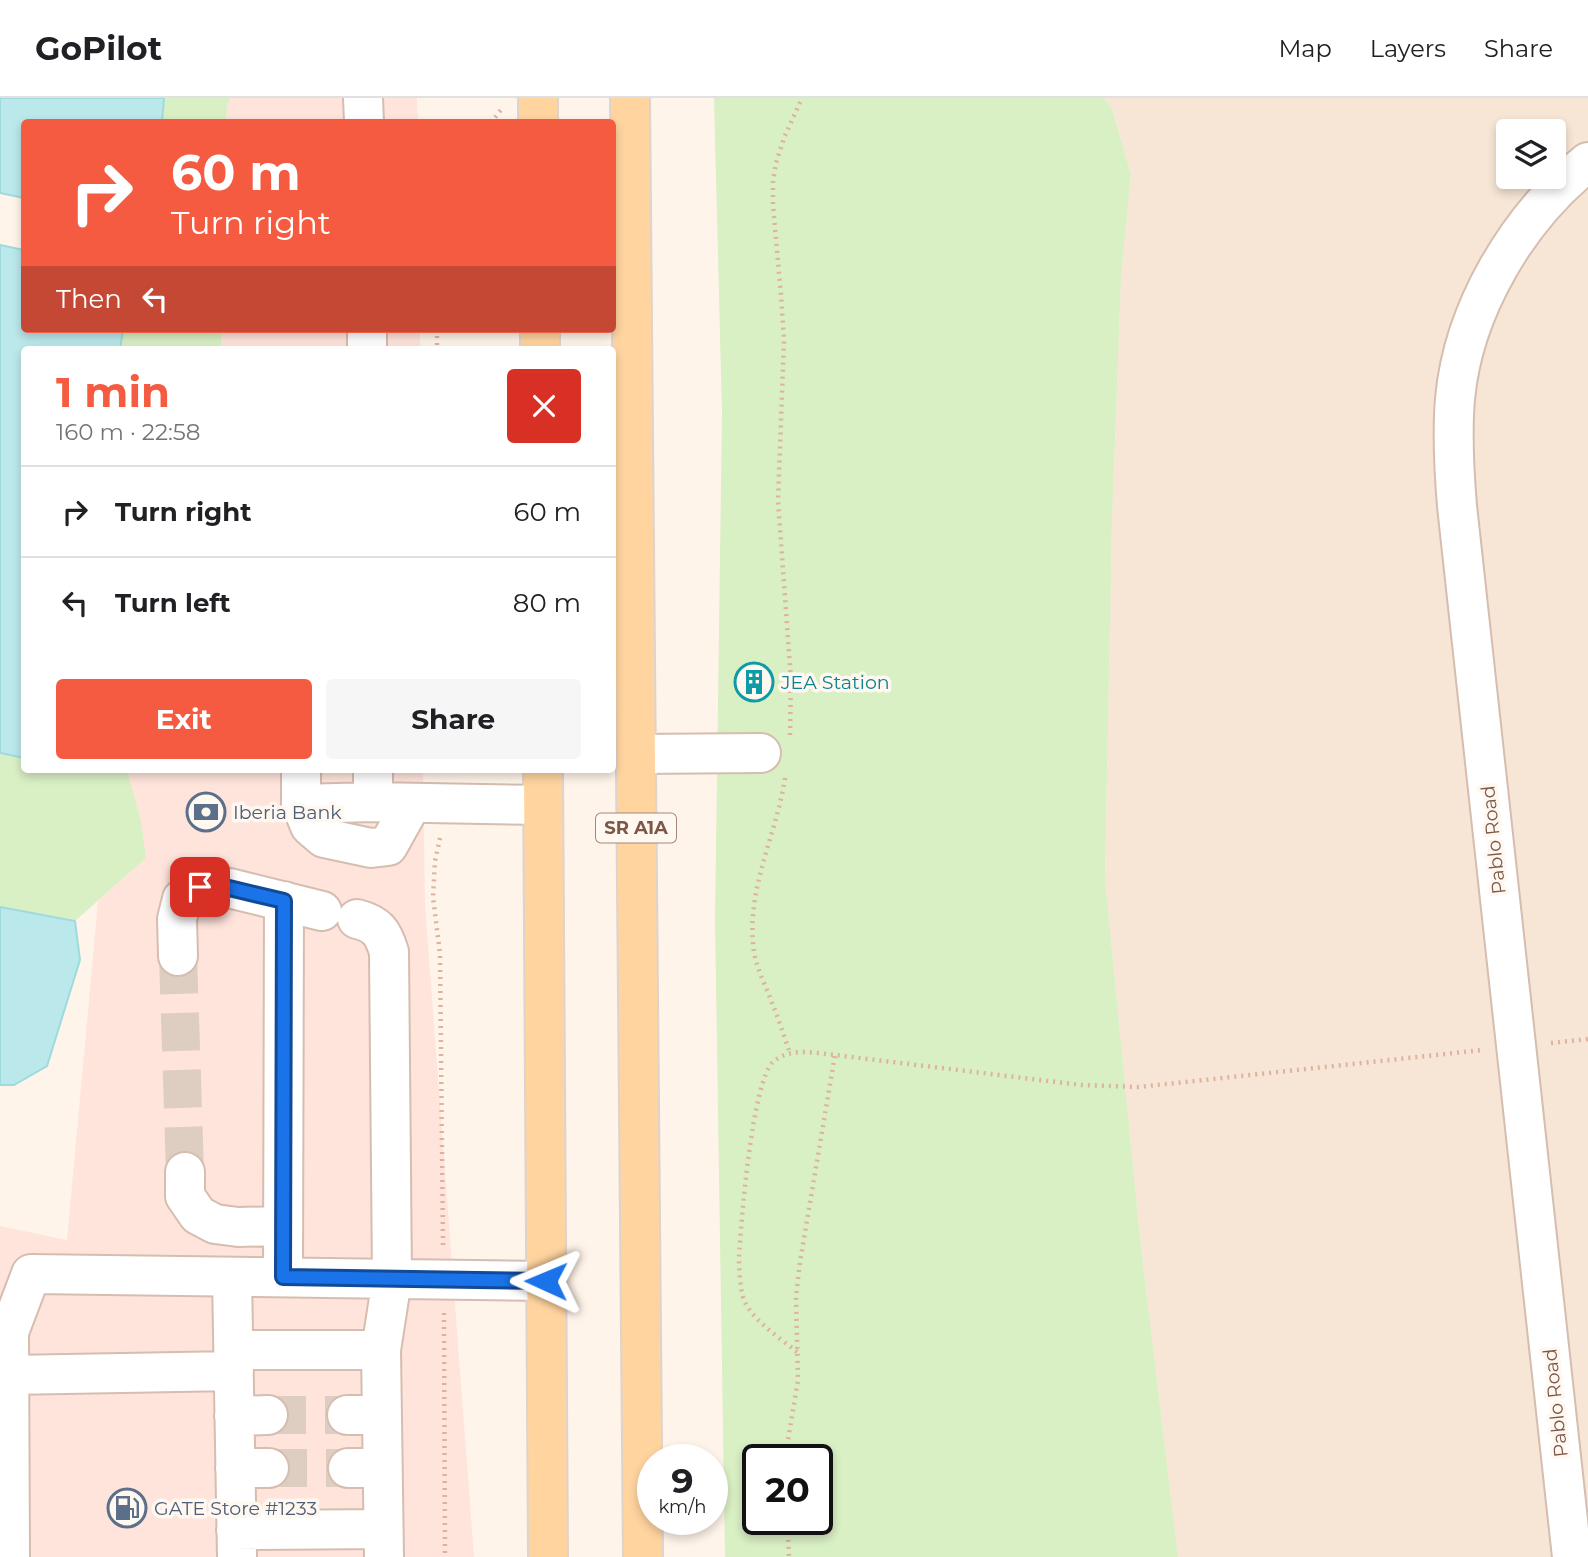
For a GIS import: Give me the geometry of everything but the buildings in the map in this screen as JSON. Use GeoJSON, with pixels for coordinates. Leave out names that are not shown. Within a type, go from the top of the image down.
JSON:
{"type":"FeatureCollection","features":[{"type":"Feature","properties":{"kind":"main road"},"geometry":{"type":"LineString","coordinates":[[538,98],[538,119]]}},
{"type":"Feature","properties":{"kind":"main road","name":"SR A1A"},"geometry":{"type":"LineString","coordinates":[[630,98],[643,1557]]}},
{"type":"Feature","properties":{"kind":"main road"},"geometry":{"type":"LineString","coordinates":[[543,788],[548,1557]]}},
{"type":"Feature","properties":{"kind":"street"},"geometry":{"type":"LineString","coordinates":[[363,98],[364,119]]}},
{"type":"Feature","properties":{"kind":"street","name":"Pablo Road"},"geometry":{"type":"LineString","coordinates":[[1572,1557],[1453,458],[1455,398],[1461,363],[1471,330],[1492,280],[1514,242],[1541,206],[1588,162]]}},
{"type":"Feature","properties":{"kind":"street"},"geometry":{"type":"LineString","coordinates":[[636,754],[779,755]]}},
{"type":"Feature","properties":{"kind":"street"},"geometry":{"type":"LineString","coordinates":[[427,803],[388,846],[371,848],[324,838],[310,826],[301,787],[373,786],[427,803],[543,788]]}},
{"type":"Feature","properties":{"kind":"street"},"geometry":{"type":"LineString","coordinates":[[178,956],[177,919],[182,899],[200,887],[229,888],[370,922],[384,936],[389,952],[392,1279],[381,1350],[364,1415],[365,1468],[383,1543],[237,1543],[252,1468],[251,1416],[234,1361],[232,1277]]}},
{"type":"Feature","properties":{"kind":"street"},"geometry":{"type":"LineString","coordinates":[[283,1277],[284,901]]}},
{"type":"Feature","properties":{"kind":"street"},"geometry":{"type":"LineString","coordinates":[[185,1172],[185,1196],[198,1215],[215,1224],[238,1227],[283,1226]]}},
{"type":"Feature","properties":{"kind":"street"},"geometry":{"type":"LineString","coordinates":[[10,1557],[9,1332],[31,1274],[546,1281]]}},
{"type":"Feature","properties":{"kind":"street"},"geometry":{"type":"LineString","coordinates":[[9,1375],[381,1350]]}},
{"type":"Feature","properties":{"kind":"path"},"geometry":{"type":"LineString","coordinates":[[494,119],[503,107],[503,98]]}},
{"type":"Feature","properties":{"kind":"path"},"geometry":{"type":"LineString","coordinates":[[790,1054],[757,967],[753,907],[759,873],[782,799],[779,755],[792,720],[778,501],[783,340],[773,181],[784,138],[802,98]]}},
{"type":"Feature","properties":{"kind":"path"},"geometry":{"type":"LineString","coordinates":[[427,803],[443,822],[435,861],[433,897],[440,967],[445,1557]]}},
{"type":"Feature","properties":{"kind":"path"},"geometry":{"type":"LineString","coordinates":[[797,1352],[752,1314],[743,1298],[739,1260],[746,1175],[760,1091],[771,1064],[783,1055],[797,1052],[835,1055],[1081,1085],[1138,1087],[1516,1046]]}},
{"type":"Feature","properties":{"kind":"path"},"geometry":{"type":"LineString","coordinates":[[788,1444],[798,1380],[796,1296],[800,1262],[835,1055]]}},
{"type":"Feature","properties":{"kind":"path"},"geometry":{"type":"LineString","coordinates":[[788,1535],[789,1557]]}},
{"type":"Feature","properties":{"kind":"shaded area"},"geometry":{"type":"Polygon","coordinates":[[[230,98],[417,98],[418,119],[226,119],[230,98]]]}},
{"type":"Feature","properties":{"kind":"shaded area"},"geometry":{"type":"Polygon","coordinates":[[[1104,98],[1588,98],[1588,1557],[1178,1557],[1140,1238],[1105,878],[1112,524],[1121,278],[1131,174],[1112,109],[1104,98]]]}},
{"type":"Feature","properties":{"kind":"shaded area"},"geometry":{"type":"Polygon","coordinates":[[[221,333],[420,333],[420,346],[221,346],[221,333]]]}},
{"type":"Feature","properties":{"kind":"shaded area"},"geometry":{"type":"Polygon","coordinates":[[[128,773],[423,773],[425,905],[474,1557],[0,1557],[0,1226],[67,1240],[98,901],[146,858],[141,821],[128,773]]]}},
{"type":"Feature","properties":{"kind":"green space"},"geometry":{"type":"Polygon","coordinates":[[[164,98],[230,98],[226,119],[162,119],[164,98]]]}},
{"type":"Feature","properties":{"kind":"green space"},"geometry":{"type":"Polygon","coordinates":[[[714,98],[1104,98],[1112,109],[1131,174],[1121,278],[1112,524],[1105,878],[1140,1238],[1178,1557],[725,1557],[725,1535],[728,1535],[728,1444],[723,1444],[715,920],[722,413],[714,98]]]}},
{"type":"Feature","properties":{"kind":"green space"},"geometry":{"type":"Polygon","coordinates":[[[122,333],[221,333],[221,346],[121,346],[122,333]]]}},
{"type":"Feature","properties":{"kind":"green space"},"geometry":{"type":"Polygon","coordinates":[[[0,754],[21,758],[21,773],[128,773],[141,821],[146,858],[75,921],[0,907],[0,754]]]}},
{"type":"Feature","properties":{"kind":"water"},"geometry":{"type":"Polygon","coordinates":[[[0,98],[164,98],[162,119],[21,119],[21,197],[0,193],[0,98]]]}},
{"type":"Feature","properties":{"kind":"water"},"geometry":{"type":"Polygon","coordinates":[[[0,245],[21,249],[21,333],[122,333],[121,346],[21,346],[21,757],[0,753],[0,245]]]}},
{"type":"Feature","properties":{"kind":"water"},"geometry":{"type":"Polygon","coordinates":[[[0,907],[75,921],[80,960],[47,1066],[14,1085],[0,1085],[0,907]]]}},
{"type":"Feature","properties":{"kind":"tunnel"},"geometry":{"type":"LineString","coordinates":[[178,956],[185,1172]]}},
{"type":"Feature","properties":{"kind":"tunnel"},"geometry":{"type":"LineString","coordinates":[[268,1415],[347,1415]]}},
{"type":"Feature","properties":{"kind":"tunnel"},"geometry":{"type":"LineString","coordinates":[[269,1468],[348,1468]]}},
{"type":"Feature","properties":{"kind":"place","name":"JEA Station"},"geometry":{"type":"Point","coordinates":[754,682]}},
{"type":"Feature","properties":{"kind":"place","name":"Iberia Bank"},"geometry":{"type":"Point","coordinates":[206,812]}},
{"type":"Feature","properties":{"kind":"place","name":"GATE Store #1233"},"geometry":{"type":"Point","coordinates":[127,1508]}},
{"type":"Feature","properties":{"kind":"route"},"geometry":{"type":"LineString","coordinates":[[200,887],[229,888],[284,901],[283,1277],[546,1281]]}}]}
